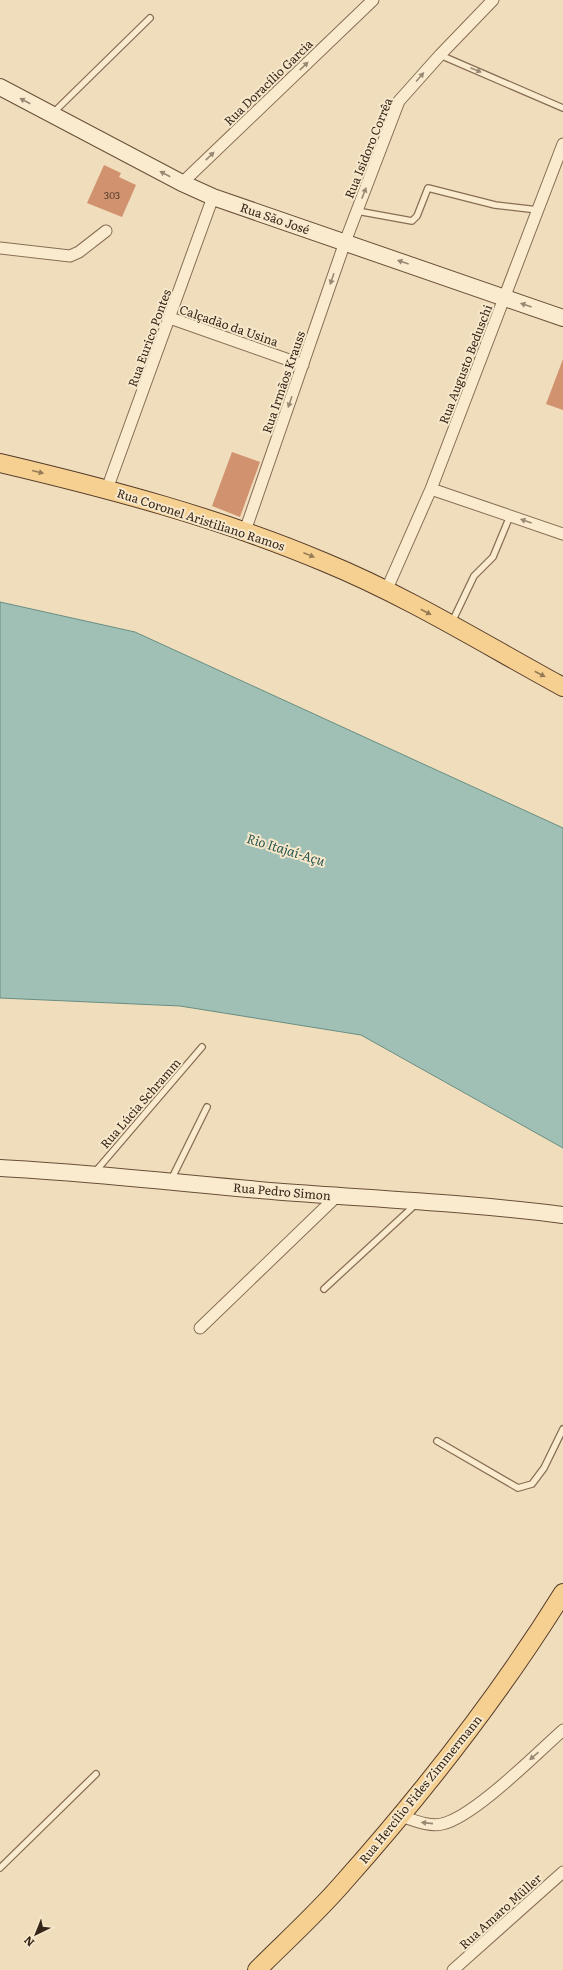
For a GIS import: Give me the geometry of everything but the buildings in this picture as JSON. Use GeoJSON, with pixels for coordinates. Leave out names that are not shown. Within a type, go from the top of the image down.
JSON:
{"type":"FeatureCollection","features":[{"type":"Feature","properties":{"kind":"main road","name":"Rua Coronel Aristiliano Ramos"},"geometry":{"type":"LineString","coordinates":[[0,463],[107,489],[245,531],[326,562],[386,591],[563,687]]}},
{"type":"Feature","properties":{"kind":"main road","name":"Rua Hercílio Fides Zimmermann"},"geometry":{"type":"LineString","coordinates":[[258,1970],[341,1885],[401,1816],[464,1736],[516,1666],[563,1593]]}},
{"type":"Feature","properties":{"kind":"street","name":"Rua Doracílio Garcia"},"geometry":{"type":"LineString","coordinates":[[182,183],[373,0]]}},
{"type":"Feature","properties":{"kind":"street","name":"Rua Isidoro Corrêa"},"geometry":{"type":"LineString","coordinates":[[345,242],[399,101],[440,55],[493,0]]}},
{"type":"Feature","properties":{"kind":"street","name":"Rua São José"},"geometry":{"type":"LineString","coordinates":[[0,87],[182,183],[213,197],[563,318]]}},
{"type":"Feature","properties":{"kind":"street","name":"Rua Augusto Beduschi"},"geometry":{"type":"LineString","coordinates":[[386,591],[431,489],[563,144]]}},
{"type":"Feature","properties":{"kind":"street","name":"Rua Eurico Pontes"},"geometry":{"type":"LineString","coordinates":[[107,489],[213,197]]}},
{"type":"Feature","properties":{"kind":"street"},"geometry":{"type":"LineString","coordinates":[[0,248],[70,256],[79,252],[106,231]]}},
{"type":"Feature","properties":{"kind":"street","name":"Rua Irmãos Krauss"},"geometry":{"type":"LineString","coordinates":[[245,531],[345,242]]}},
{"type":"Feature","properties":{"kind":"street","name":"Calçadão da Usina"},"geometry":{"type":"LineString","coordinates":[[170,318],[303,365]]}},
{"type":"Feature","properties":{"kind":"street"},"geometry":{"type":"LineString","coordinates":[[431,489],[563,534]]}},
{"type":"Feature","properties":{"kind":"street","name":"Rua Pedro Simon"},"geometry":{"type":"LineString","coordinates":[[0,1168],[93,1174],[337,1196],[502,1207],[563,1215]]}},
{"type":"Feature","properties":{"kind":"street"},"geometry":{"type":"LineString","coordinates":[[200,1328],[337,1196]]}},
{"type":"Feature","properties":{"kind":"street"},"geometry":{"type":"LineString","coordinates":[[401,1816],[424,1824],[442,1824],[460,1817],[477,1805],[563,1730]]}},
{"type":"Feature","properties":{"kind":"street","name":"Rua Amaro Müller"},"geometry":{"type":"LineString","coordinates":[[453,1970],[563,1872]]}},
{"type":"Feature","properties":{"kind":"lane"},"geometry":{"type":"LineString","coordinates":[[51,114],[150,18]]}},
{"type":"Feature","properties":{"kind":"lane"},"geometry":{"type":"LineString","coordinates":[[440,55],[563,108]]}},
{"type":"Feature","properties":{"kind":"lane"},"geometry":{"type":"LineString","coordinates":[[357,211],[412,222],[417,216],[428,188],[495,204],[538,210]]}},
{"type":"Feature","properties":{"kind":"lane"},"geometry":{"type":"LineString","coordinates":[[450,625],[474,576],[493,557],[510,516]]}},
{"type":"Feature","properties":{"kind":"lane","name":"Rua Lúcia Schramm"},"geometry":{"type":"LineString","coordinates":[[93,1174],[202,1047]]}},
{"type":"Feature","properties":{"kind":"lane"},"geometry":{"type":"LineString","coordinates":[[170,1182],[207,1107]]}},
{"type":"Feature","properties":{"kind":"lane"},"geometry":{"type":"LineString","coordinates":[[324,1289],[419,1201]]}},
{"type":"Feature","properties":{"kind":"lane"},"geometry":{"type":"LineString","coordinates":[[437,1441],[518,1488],[532,1484],[544,1468],[563,1429]]}},
{"type":"Feature","properties":{"kind":"lane"},"geometry":{"type":"LineString","coordinates":[[0,1868],[96,1774]]}},
{"type":"Feature","properties":{"kind":"water","name":"Rio Itajaí-Açu"},"geometry":{"type":"Polygon","coordinates":[[[0,602],[135,632],[563,828],[563,1148],[361,1035],[180,1006],[0,998],[0,602]]]}}]}
